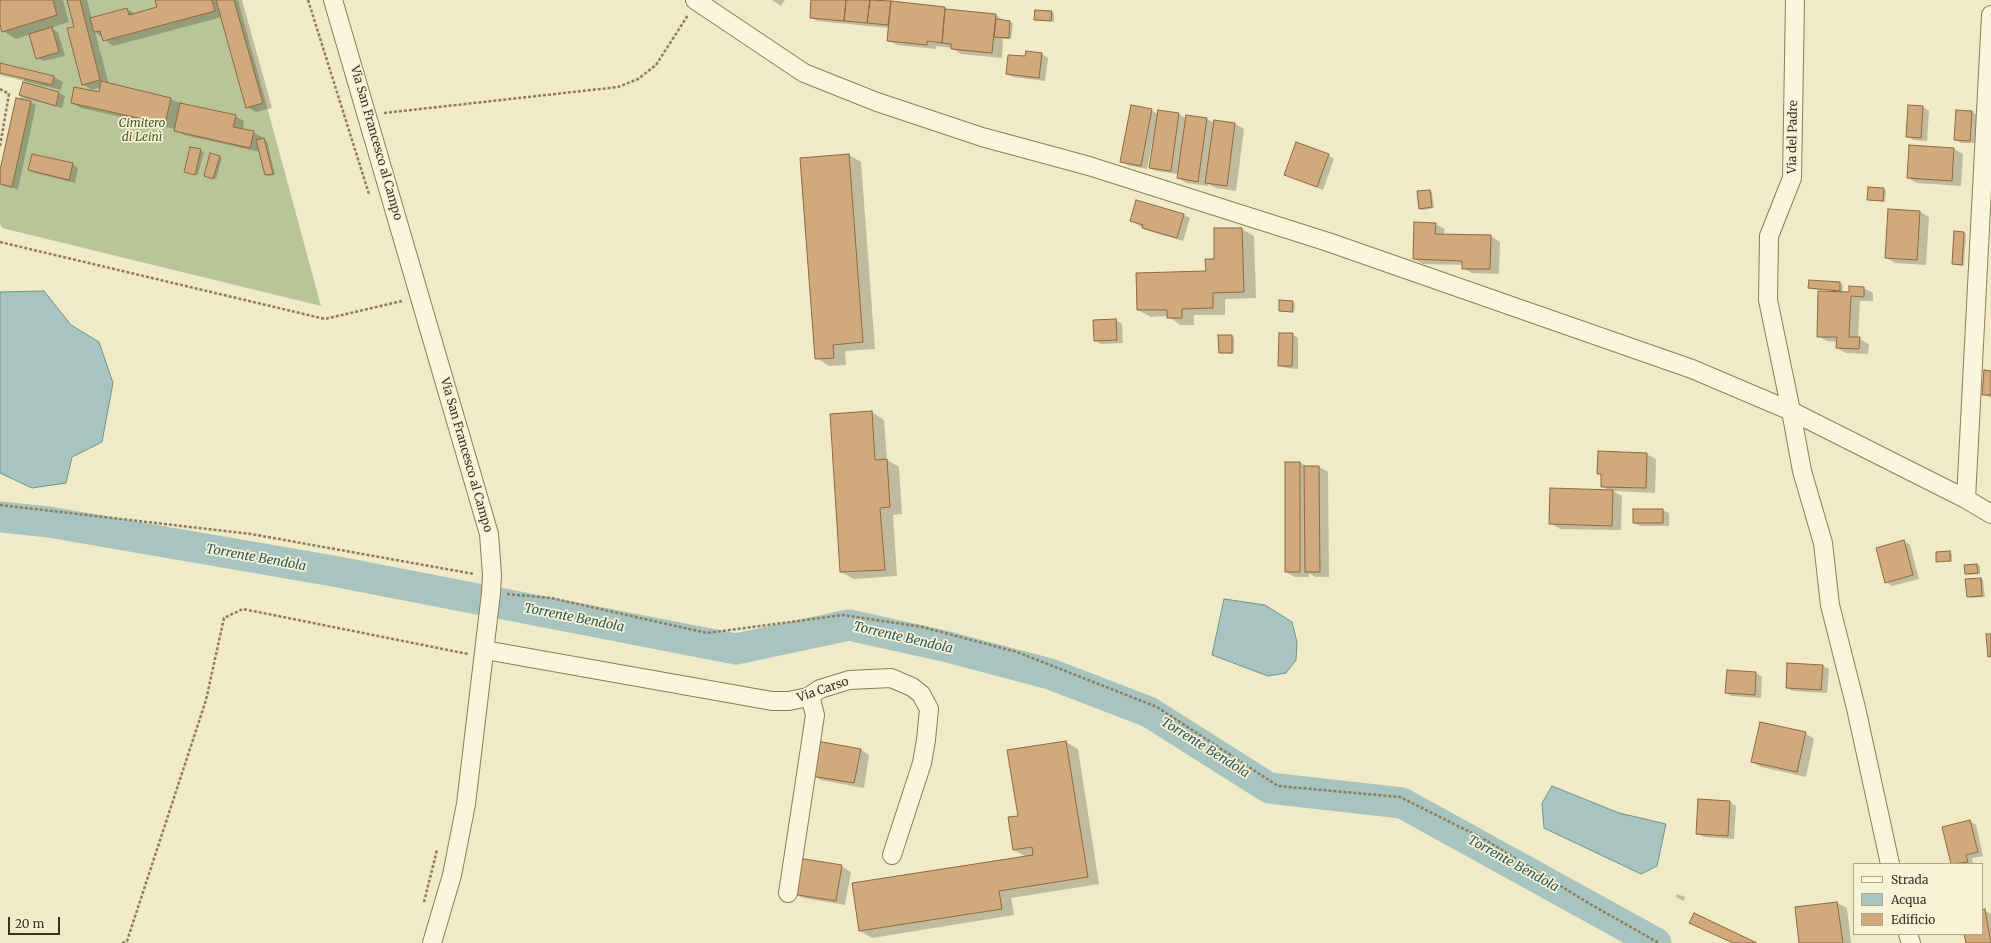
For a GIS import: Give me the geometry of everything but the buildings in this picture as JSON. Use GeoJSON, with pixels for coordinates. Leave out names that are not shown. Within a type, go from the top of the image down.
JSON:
{"type":"FeatureCollection","features":[{"type":"Feature","properties":{"kind":"street","name":"Via San Francesco al Campo"},"geometry":{"type":"LineString","coordinates":[[333,0],[368,115],[489,534],[492,575],[491,595],[466,804],[452,875],[432,943]]}},
{"type":"Feature","properties":{"kind":"street"},"geometry":{"type":"LineString","coordinates":[[696,0],[804,73],[876,102],[982,137],[1089,166],[1328,242],[1692,369],[1791,411],[1966,499],[1991,514]]}},
{"type":"Feature","properties":{"kind":"street","name":"Via del Padre"},"geometry":{"type":"LineString","coordinates":[[1794,0],[1792,178],[1769,236],[1768,300],[1802,471],[1823,543],[1830,605],[1856,708],[1890,863]]}},
{"type":"Feature","properties":{"kind":"street"},"geometry":{"type":"LineString","coordinates":[[1966,499],[1991,15]]}},
{"type":"Feature","properties":{"kind":"street","name":"Via Carso"},"geometry":{"type":"LineString","coordinates":[[484,653],[772,701],[789,702],[810,696],[820,689],[849,680],[891,678],[921,694],[929,709],[922,763],[892,855]]}},
{"type":"Feature","properties":{"kind":"street"},"geometry":{"type":"LineString","coordinates":[[788,893],[815,715],[810,696]]}},
{"type":"Feature","properties":{"kind":"path"},"geometry":{"type":"LineString","coordinates":[[368,115],[618,87],[638,79],[656,65],[696,0]]}},
{"type":"Feature","properties":{"kind":"path"},"geometry":{"type":"LineString","coordinates":[[0,88],[9,94],[0,146]]}},
{"type":"Feature","properties":{"kind":"path"},"geometry":{"type":"LineString","coordinates":[[0,242],[325,319],[404,300]]}},
{"type":"Feature","properties":{"kind":"path"},"geometry":{"type":"LineString","coordinates":[[0,505],[251,534],[481,575]]}},
{"type":"Feature","properties":{"kind":"path"},"geometry":{"type":"LineString","coordinates":[[491,595],[551,598],[707,634],[843,615],[922,627],[1017,652],[1157,707],[1278,786],[1400,797],[1484,839],[1590,904],[1659,943]]}},
{"type":"Feature","properties":{"kind":"path"},"geometry":{"type":"LineString","coordinates":[[122,943],[127,941],[206,700],[224,618],[243,609],[484,653]]}},
{"type":"Feature","properties":{"kind":"path"},"geometry":{"type":"LineString","coordinates":[[423,906],[438,847]]}},
{"type":"Feature","properties":{"kind":"green space","name":"Cimitero di Leinì"},"geometry":{"type":"Polygon","coordinates":[[[0,0],[238,0],[321,306],[2,228],[0,224],[0,187],[25,75],[0,69],[0,0]]]}},
{"type":"Feature","properties":{"kind":"water"},"geometry":{"type":"Polygon","coordinates":[[[44,291],[71,325],[99,342],[113,383],[102,442],[72,457],[66,483],[32,488],[0,473],[0,292],[44,291]]]}},
{"type":"Feature","properties":{"kind":"water"},"geometry":{"type":"Polygon","coordinates":[[[1224,599],[1265,605],[1292,622],[1297,642],[1296,660],[1286,673],[1268,676],[1212,655],[1224,599]]]}},
{"type":"Feature","properties":{"kind":"water"},"geometry":{"type":"Polygon","coordinates":[[[1552,786],[1619,813],[1666,824],[1657,866],[1641,874],[1544,828],[1542,803],[1552,786]]]}},
{"type":"Feature","properties":{"kind":"waterway","name":"Torrente Bendola"},"geometry":{"type":"LineString","coordinates":[[0,517],[49,522],[333,571],[736,649],[849,625],[944,646],[1050,674],[1149,712],[1269,788],[1402,803],[1656,943]]}}]}
